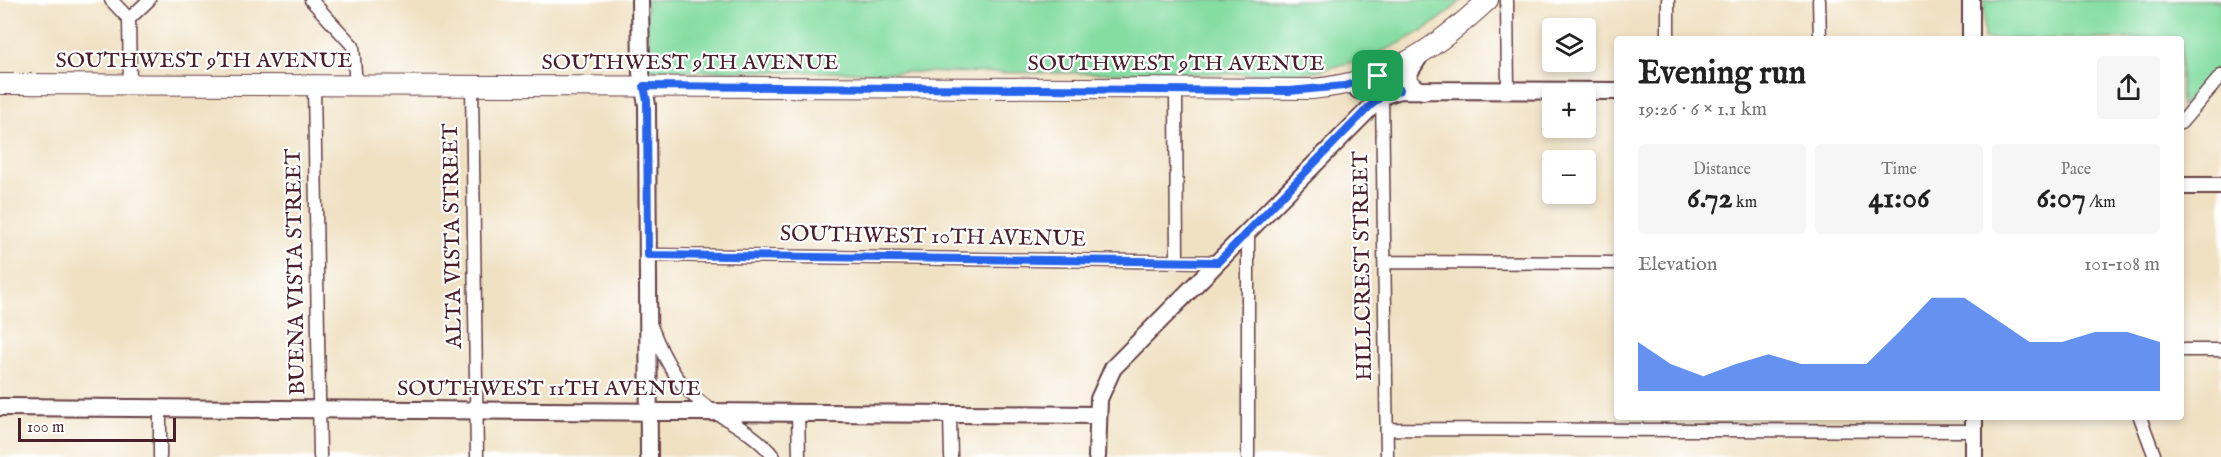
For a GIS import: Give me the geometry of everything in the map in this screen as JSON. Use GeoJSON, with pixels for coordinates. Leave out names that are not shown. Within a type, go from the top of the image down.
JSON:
{"type":"FeatureCollection","features":[{"type":"Feature","properties":{"kind":"main road"},"geometry":{"type":"LineString","coordinates":[[1381,88],[1439,44],[1488,0]]}},
{"type":"Feature","properties":{"kind":"main road","name":"SOUTHWEST 9TH AVENUE"},"geometry":{"type":"LineString","coordinates":[[0,84],[1289,91],[1381,88]]}},
{"type":"Feature","properties":{"kind":"street"},"geometry":{"type":"LineString","coordinates":[[111,0],[129,19],[130,85]]}},
{"type":"Feature","properties":{"kind":"street"},"geometry":{"type":"LineString","coordinates":[[129,19],[149,0]]}},
{"type":"Feature","properties":{"kind":"street"},"geometry":{"type":"LineString","coordinates":[[311,0],[353,46],[356,86]]}},
{"type":"Feature","properties":{"kind":"street"},"geometry":{"type":"LineString","coordinates":[[640,0],[644,86],[647,101],[649,457]]}},
{"type":"Feature","properties":{"kind":"street"},"geometry":{"type":"LineString","coordinates":[[1507,0],[1508,91]]}},
{"type":"Feature","properties":{"kind":"street"},"geometry":{"type":"LineString","coordinates":[[1668,0],[1668,36]]}},
{"type":"Feature","properties":{"kind":"street"},"geometry":{"type":"LineString","coordinates":[[1820,0],[1820,36]]}},
{"type":"Feature","properties":{"kind":"street"},"geometry":{"type":"LineString","coordinates":[[1971,0],[1971,36]]}},
{"type":"Feature","properties":{"kind":"street"},"geometry":{"type":"LineString","coordinates":[[1419,57],[1408,79],[1414,87],[1423,91]]}},
{"type":"Feature","properties":{"kind":"street"},"geometry":{"type":"LineString","coordinates":[[2184,119],[2203,94],[2221,76]]}},
{"type":"Feature","properties":{"kind":"street","name":"BUENA VISTA STREET"},"geometry":{"type":"LineString","coordinates":[[314,86],[320,457]]}},
{"type":"Feature","properties":{"kind":"street","name":"ALTA VISTA STREET"},"geometry":{"type":"LineString","coordinates":[[472,86],[477,457]]}},
{"type":"Feature","properties":{"kind":"street"},"geometry":{"type":"LineString","coordinates":[[1351,88],[1363,101],[1356,120]]}},
{"type":"Feature","properties":{"kind":"street"},"geometry":{"type":"LineString","coordinates":[[1097,457],[1097,415],[1100,399],[1113,368],[1356,120],[1381,88]]}},
{"type":"Feature","properties":{"kind":"street","name":"SOUTHWEST 9TH AVENUE"},"geometry":{"type":"LineString","coordinates":[[1381,88],[1423,91],[1614,91]]}},
{"type":"Feature","properties":{"kind":"street","name":"HILLCREST STREET"},"geometry":{"type":"LineString","coordinates":[[1381,88],[1386,262],[1386,457]]}},
{"type":"Feature","properties":{"kind":"street"},"geometry":{"type":"LineString","coordinates":[[1176,90],[1177,261]]}},
{"type":"Feature","properties":{"kind":"street"},"geometry":{"type":"LineString","coordinates":[[2184,186],[2221,186]]}},
{"type":"Feature","properties":{"kind":"street"},"geometry":{"type":"LineString","coordinates":[[1248,231],[1248,457]]}},
{"type":"Feature","properties":{"kind":"street","name":"SOUTHWEST 10TH AVENUE"},"geometry":{"type":"LineString","coordinates":[[648,255],[1218,262]]}},
{"type":"Feature","properties":{"kind":"street"},"geometry":{"type":"LineString","coordinates":[[1386,262],[1614,263]]}},
{"type":"Feature","properties":{"kind":"street"},"geometry":{"type":"LineString","coordinates":[[648,319],[666,362],[679,382],[716,413],[752,434],[774,457]]}},
{"type":"Feature","properties":{"kind":"street"},"geometry":{"type":"LineString","coordinates":[[2184,350],[2221,350]]}},
{"type":"Feature","properties":{"kind":"street","name":"SOUTHWEST 11TH AVENUE"},"geometry":{"type":"LineString","coordinates":[[0,407],[1097,415]]}},
{"type":"Feature","properties":{"kind":"street"},"geometry":{"type":"LineString","coordinates":[[160,408],[160,457]]}},
{"type":"Feature","properties":{"kind":"street"},"geometry":{"type":"LineString","coordinates":[[798,414],[798,457]]}},
{"type":"Feature","properties":{"kind":"street"},"geometry":{"type":"LineString","coordinates":[[950,415],[951,457]]}},
{"type":"Feature","properties":{"kind":"street"},"geometry":{"type":"LineString","coordinates":[[2141,420],[2151,456]]}},
{"type":"Feature","properties":{"kind":"street"},"geometry":{"type":"LineString","coordinates":[[1386,429],[1974,424],[1974,457]]}},
{"type":"Feature","properties":{"kind":"green space"},"geometry":{"type":"Polygon","coordinates":[[[646,0],[1462,0],[1425,29],[1385,50],[1342,65],[1297,74],[655,71],[649,67],[646,0]]]}},
{"type":"Feature","properties":{"kind":"green space"},"geometry":{"type":"Polygon","coordinates":[[[1984,0],[2221,0],[2221,63],[2184,104],[2184,36],[1984,36],[1984,0]]]}},
{"type":"Feature","properties":{"kind":"route"},"geometry":{"type":"LineString","coordinates":[[1378,76],[1382,91],[1400,90],[1382,96],[1370,106],[1218,262],[648,255],[647,101],[644,86],[1289,91],[1344,86],[1378,76]]}}]}
